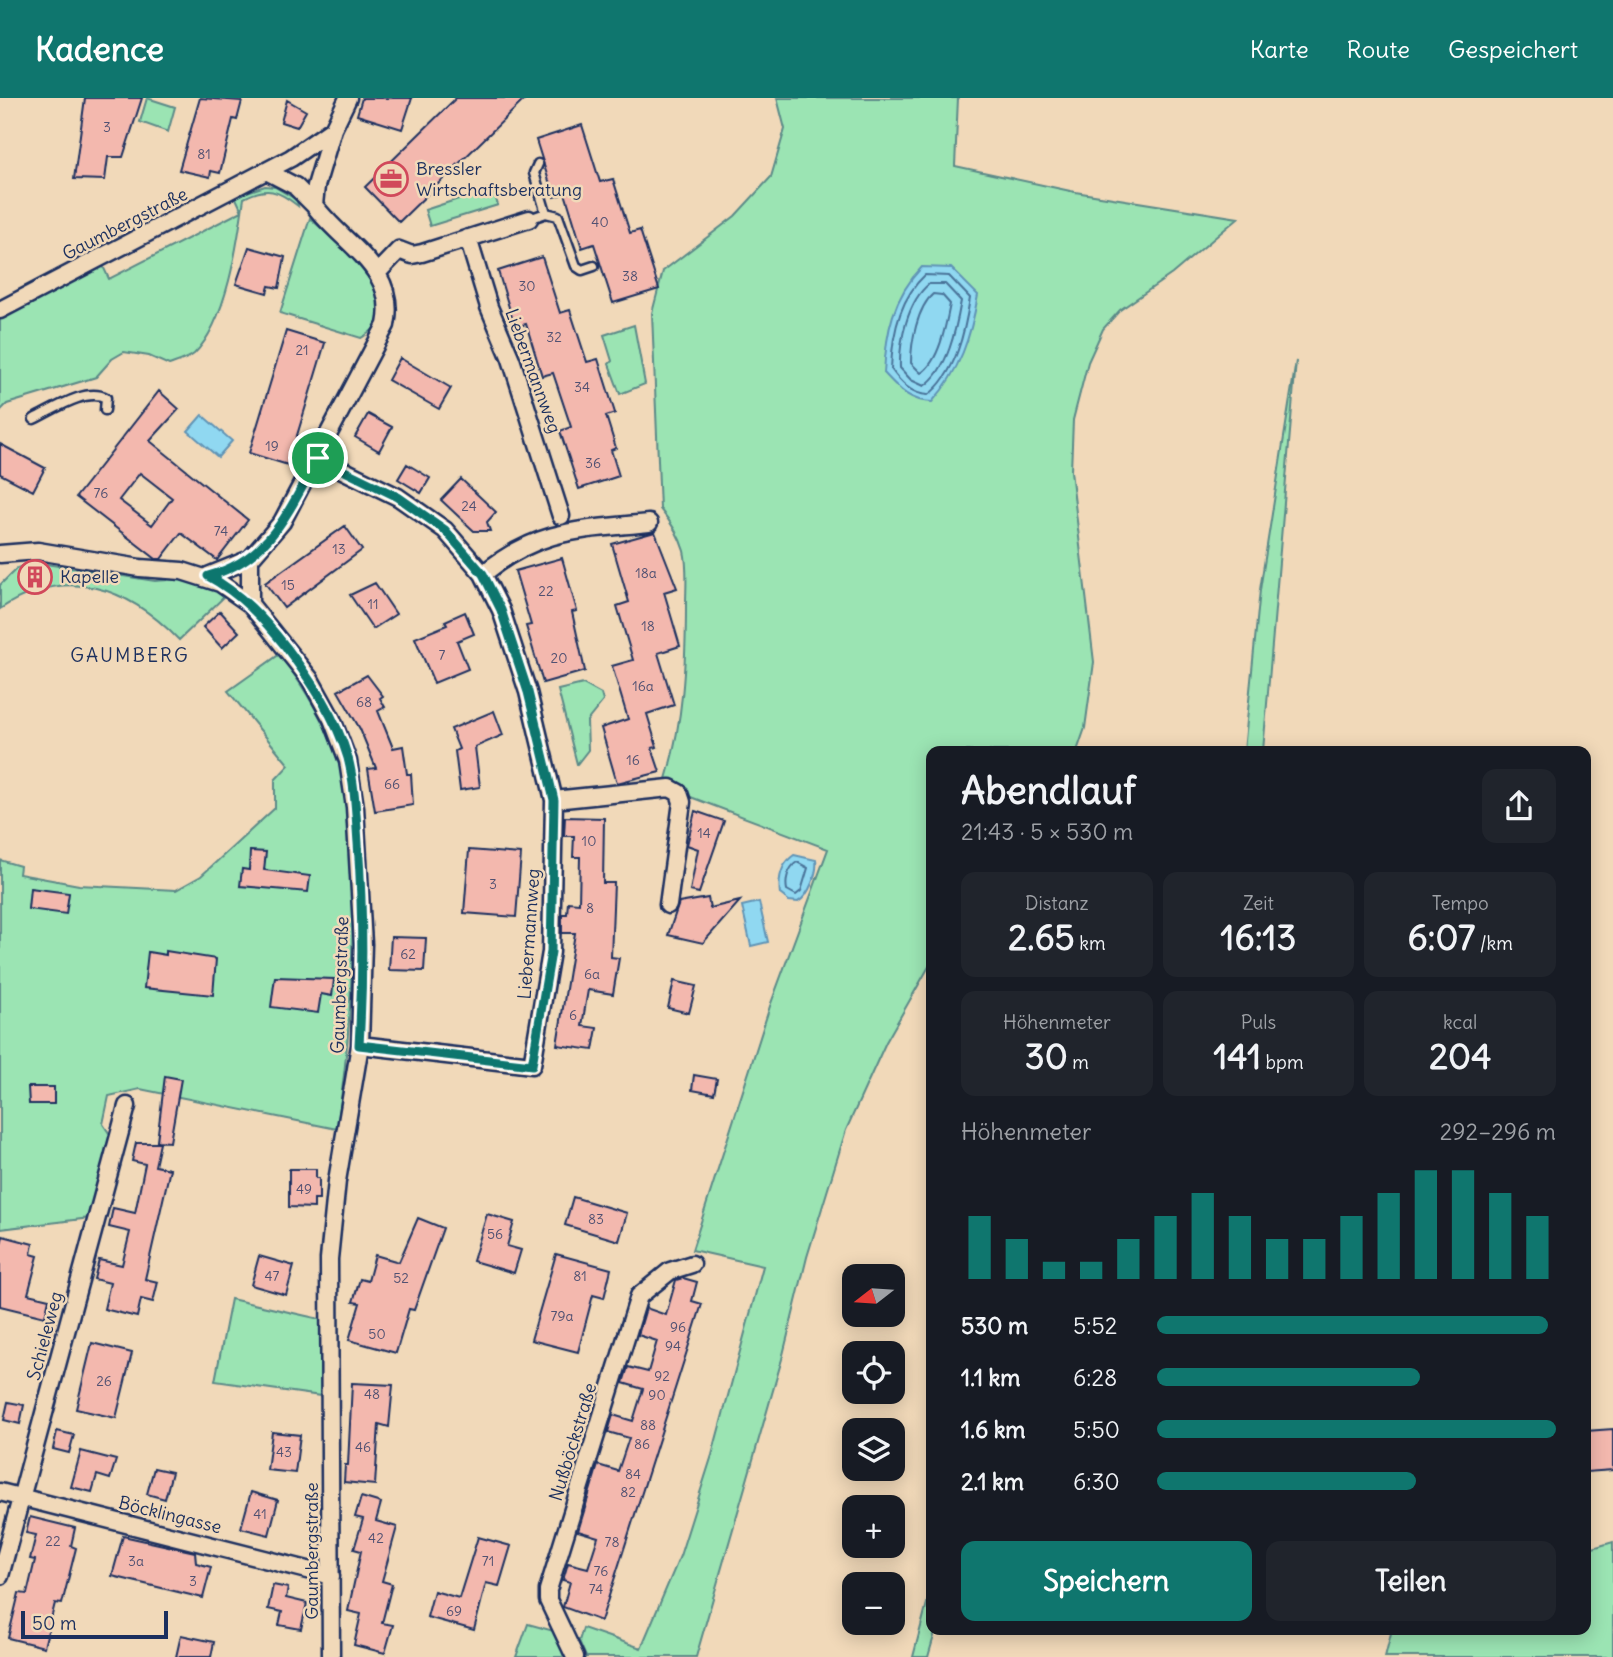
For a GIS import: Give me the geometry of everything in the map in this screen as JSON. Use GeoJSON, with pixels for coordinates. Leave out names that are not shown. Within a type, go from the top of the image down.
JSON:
{"type":"FeatureCollection","features":[{"type":"Feature","properties":{"kind":"street"},"geometry":{"type":"LineString","coordinates":[[314,205],[316,186],[333,129],[348,98]]}},
{"type":"Feature","properties":{"kind":"street","name":"Gaumbergstraße"},"geometry":{"type":"LineString","coordinates":[[0,310],[268,172],[333,129]]}},
{"type":"Feature","properties":{"kind":"street"},"geometry":{"type":"LineString","coordinates":[[208,576],[250,559],[282,522],[386,325],[389,303],[378,272],[324,220],[314,205],[295,186],[268,172]]}},
{"type":"Feature","properties":{"kind":"street"},"geometry":{"type":"LineString","coordinates":[[378,272],[400,250],[412,255],[529,219]]}},
{"type":"Feature","properties":{"kind":"street","name":"Liebermannweg"},"geometry":{"type":"LineString","coordinates":[[468,238],[489,307],[511,359],[561,516]]}},
{"type":"Feature","properties":{"kind":"street","name":"Liebermannweg"},"geometry":{"type":"LineString","coordinates":[[318,458],[420,510],[445,530],[483,574],[494,592],[528,692],[554,800],[551,952],[532,1065],[359,1045]]}},
{"type":"Feature","properties":{"kind":"street"},"geometry":{"type":"LineString","coordinates":[[483,574],[524,546],[551,535],[649,523]]}},
{"type":"Feature","properties":{"kind":"street","name":"Gaumbergstraße"},"geometry":{"type":"LineString","coordinates":[[0,554],[38,551],[208,576],[250,604],[310,679],[332,719],[348,761],[355,807],[362,902],[359,1045],[337,1181],[329,1259],[331,1657]]}},
{"type":"Feature","properties":{"kind":"street"},"geometry":{"type":"LineString","coordinates":[[250,559],[250,604]]}},
{"type":"Feature","properties":{"kind":"street"},"geometry":{"type":"LineString","coordinates":[[554,800],[670,788],[679,793],[682,802],[668,905]]}},
{"type":"Feature","properties":{"kind":"street","name":"Schieleweg"},"geometry":{"type":"LineString","coordinates":[[0,1576],[127,1107]]}},
{"type":"Feature","properties":{"kind":"street","name":"Nußböckstraße"},"geometry":{"type":"LineString","coordinates":[[575,1657],[548,1600],[548,1590],[639,1296],[670,1271],[692,1264]]}},
{"type":"Feature","properties":{"kind":"street","name":"Böcklingasse"},"geometry":{"type":"LineString","coordinates":[[0,1492],[331,1576]]}},
{"type":"Feature","properties":{"kind":"lane"},"geometry":{"type":"LineString","coordinates":[[538,164],[534,173],[546,214]]}},
{"type":"Feature","properties":{"kind":"lane"},"geometry":{"type":"LineString","coordinates":[[529,219],[546,214],[558,216],[578,269],[594,266]]}},
{"type":"Feature","properties":{"kind":"lane"},"geometry":{"type":"LineString","coordinates":[[34,419],[63,404],[94,395],[106,398],[106,410]]}},
{"type":"Feature","properties":{"kind":"green space"},"geometry":{"type":"Polygon","coordinates":[[[147,98],[175,107],[168,132],[140,122],[147,98]]]}},
{"type":"Feature","properties":{"kind":"green space"},"geometry":{"type":"Polygon","coordinates":[[[777,98],[958,98],[955,166],[1075,192],[1238,218],[1172,274],[1120,310],[1103,329],[1088,362],[1073,420],[1071,471],[1094,662],[1085,728],[1079,746],[926,746],[926,972],[886,1042],[846,1130],[807,1257],[782,1359],[696,1657],[586,1657],[579,1641],[583,1628],[641,1648],[680,1556],[712,1455],[763,1266],[692,1250],[770,1006],[828,849],[688,796],[666,779],[682,693],[686,571],[680,539],[660,509],[652,313],[663,271],[735,216],[771,177],[785,129],[777,98]]]}},
{"type":"Feature","properties":{"kind":"green space"},"geometry":{"type":"Polygon","coordinates":[[[265,186],[275,187],[297,200],[298,206],[278,193],[266,191],[244,198],[242,211],[235,196],[265,186]]]}},
{"type":"Feature","properties":{"kind":"green space"},"geometry":{"type":"Polygon","coordinates":[[[492,188],[498,205],[430,226],[425,210],[492,188]]]}},
{"type":"Feature","properties":{"kind":"green space"},"geometry":{"type":"Polygon","coordinates":[[[242,211],[223,302],[205,340],[194,354],[186,359],[169,365],[149,356],[124,352],[112,359],[96,377],[7,404],[0,411],[0,318],[103,266],[109,279],[242,211]]]}},
{"type":"Feature","properties":{"kind":"green space"},"geometry":{"type":"Polygon","coordinates":[[[310,218],[352,258],[367,275],[377,293],[381,310],[376,325],[361,338],[280,313],[310,218]]]}},
{"type":"Feature","properties":{"kind":"green space"},"geometry":{"type":"Polygon","coordinates":[[[634,325],[645,384],[620,394],[609,364],[612,361],[604,335],[634,325]]]}},
{"type":"Feature","properties":{"kind":"green space"},"geometry":{"type":"Polygon","coordinates":[[[1296,361],[1263,746],[1244,746],[1260,590],[1296,361]]]}},
{"type":"Feature","properties":{"kind":"green space"},"geometry":{"type":"Polygon","coordinates":[[[33,562],[155,581],[167,580],[167,577],[183,579],[204,585],[225,596],[179,640],[138,606],[95,588],[72,585],[48,588],[25,595],[0,609],[0,585],[17,568],[33,562]]]}},
{"type":"Feature","properties":{"kind":"green space"},"geometry":{"type":"Polygon","coordinates":[[[280,654],[321,719],[341,771],[346,801],[352,949],[346,1057],[337,1129],[140,1089],[109,1096],[103,1124],[111,1136],[90,1218],[0,1229],[0,860],[20,866],[19,874],[79,885],[176,890],[201,876],[275,808],[275,780],[289,765],[228,691],[280,654]]]}},
{"type":"Feature","properties":{"kind":"green space"},"geometry":{"type":"Polygon","coordinates":[[[583,684],[601,694],[603,701],[587,721],[588,750],[577,764],[558,690],[583,684]]]}},
{"type":"Feature","properties":{"kind":"green space"},"geometry":{"type":"Polygon","coordinates":[[[231,1299],[320,1319],[321,1396],[215,1381],[231,1299]]]}},
{"type":"Feature","properties":{"kind":"green space"},"geometry":{"type":"Polygon","coordinates":[[[1613,1542],[1613,1657],[1385,1657],[1390,1635],[1591,1635],[1591,1549],[1613,1542]]]}},
{"type":"Feature","properties":{"kind":"green space"},"geometry":{"type":"Polygon","coordinates":[[[926,1607],[926,1635],[934,1635],[928,1657],[913,1657],[926,1607]]]}},
{"type":"Feature","properties":{"kind":"green space"},"geometry":{"type":"Polygon","coordinates":[[[528,1624],[554,1631],[567,1657],[516,1657],[528,1624]]]}},
{"type":"Feature","properties":{"kind":"water"},"geometry":{"type":"Polygon","coordinates":[[[922,267],[951,268],[978,295],[963,352],[950,378],[932,402],[911,397],[884,373],[893,316],[904,290],[922,267]]]}},
{"type":"Feature","properties":{"kind":"water"},"geometry":{"type":"Polygon","coordinates":[[[202,415],[232,441],[218,457],[188,431],[202,415]]]}},
{"type":"Feature","properties":{"kind":"water"},"geometry":{"type":"Polygon","coordinates":[[[794,855],[816,860],[812,883],[806,895],[798,902],[789,901],[780,894],[779,888],[783,867],[794,855]]]}},
{"type":"Feature","properties":{"kind":"water"},"geometry":{"type":"Polygon","coordinates":[[[759,902],[768,942],[751,946],[742,906],[759,902]]]}},
{"type":"Feature","properties":{"kind":"building"},"geometry":{"type":"Polygon","coordinates":[[[85,98],[142,98],[123,157],[108,157],[105,180],[74,179],[85,98]]]}},
{"type":"Feature","properties":{"kind":"building"},"geometry":{"type":"Polygon","coordinates":[[[200,98],[242,101],[237,120],[233,119],[220,173],[211,171],[210,177],[179,170],[200,98]]]}},
{"type":"Feature","properties":{"kind":"building"},"geometry":{"type":"Polygon","coordinates":[[[362,98],[412,98],[402,129],[357,115],[362,98]]]}},
{"type":"Feature","properties":{"kind":"building"},"geometry":{"type":"Polygon","coordinates":[[[456,98],[526,98],[399,222],[365,187],[456,98]]]}},
{"type":"Feature","properties":{"kind":"building"},"geometry":{"type":"Polygon","coordinates":[[[287,100],[306,111],[297,127],[281,122],[287,100]]]}},
{"type":"Feature","properties":{"kind":"building"},"geometry":{"type":"Polygon","coordinates":[[[582,125],[600,182],[613,179],[630,233],[640,230],[659,289],[613,303],[594,244],[582,248],[565,193],[554,197],[536,140],[582,125]]]}},
{"type":"Feature","properties":{"kind":"building"},"geometry":{"type":"Polygon","coordinates":[[[249,247],[285,257],[279,288],[269,286],[267,293],[236,284],[249,247]]]}},
{"type":"Feature","properties":{"kind":"building"},"geometry":{"type":"Polygon","coordinates":[[[542,257],[560,313],[570,310],[587,362],[598,359],[615,413],[606,416],[616,448],[611,450],[619,476],[579,489],[560,431],[571,427],[553,373],[542,376],[526,324],[515,327],[498,271],[542,257]]]}},
{"type":"Feature","properties":{"kind":"building"},"geometry":{"type":"Polygon","coordinates":[[[286,331],[325,343],[288,465],[249,453],[286,331]]]}},
{"type":"Feature","properties":{"kind":"building"},"geometry":{"type":"Polygon","coordinates":[[[400,358],[451,388],[439,409],[388,380],[400,358]]]}},
{"type":"Feature","properties":{"kind":"building"},"geometry":{"type":"Polygon","coordinates":[[[159,391],[179,409],[150,441],[248,520],[217,560],[181,533],[161,559],[156,559],[76,497],[159,391]],[[140,473],[119,500],[152,525],[172,498],[140,473]]]}},
{"type":"Feature","properties":{"kind":"building"},"geometry":{"type":"Polygon","coordinates":[[[368,414],[392,427],[379,451],[355,437],[368,414]]]}},
{"type":"Feature","properties":{"kind":"building"},"geometry":{"type":"Polygon","coordinates":[[[0,444],[45,468],[33,491],[0,474],[0,444]]]}},
{"type":"Feature","properties":{"kind":"building"},"geometry":{"type":"Polygon","coordinates":[[[407,464],[430,478],[421,493],[398,479],[407,464]]]}},
{"type":"Feature","properties":{"kind":"building"},"geometry":{"type":"Polygon","coordinates":[[[461,479],[496,512],[487,522],[490,531],[474,531],[441,500],[461,479]]]}},
{"type":"Feature","properties":{"kind":"building"},"geometry":{"type":"Polygon","coordinates":[[[345,526],[362,550],[284,608],[265,583],[345,526]]]}},
{"type":"Feature","properties":{"kind":"building"},"geometry":{"type":"Polygon","coordinates":[[[655,532],[677,588],[664,592],[680,646],[658,653],[674,705],[647,714],[657,747],[652,748],[660,772],[617,783],[601,728],[628,719],[612,666],[633,660],[617,606],[629,602],[612,544],[655,532]]]}},
{"type":"Feature","properties":{"kind":"building"},"geometry":{"type":"Polygon","coordinates":[[[562,558],[577,611],[572,612],[585,671],[543,683],[526,626],[531,625],[515,571],[562,558]]]}},
{"type":"Feature","properties":{"kind":"building"},"geometry":{"type":"Polygon","coordinates":[[[375,583],[396,614],[373,629],[350,595],[375,583]]]}},
{"type":"Feature","properties":{"kind":"building"},"geometry":{"type":"Polygon","coordinates":[[[220,611],[239,632],[222,648],[203,627],[220,611]]]}},
{"type":"Feature","properties":{"kind":"building"},"geometry":{"type":"Polygon","coordinates":[[[465,612],[474,634],[457,641],[468,669],[434,683],[415,638],[447,625],[445,621],[465,612]]]}},
{"type":"Feature","properties":{"kind":"building"},"geometry":{"type":"Polygon","coordinates":[[[367,675],[383,696],[380,698],[385,707],[378,711],[393,748],[403,746],[407,774],[411,774],[413,805],[375,811],[368,769],[376,768],[360,729],[338,691],[367,675]]]}},
{"type":"Feature","properties":{"kind":"building"},"geometry":{"type":"Polygon","coordinates":[[[494,711],[503,735],[475,747],[480,787],[460,790],[455,751],[459,749],[451,729],[494,711]]]}},
{"type":"Feature","properties":{"kind":"building"},"geometry":{"type":"Polygon","coordinates":[[[695,811],[724,821],[699,893],[690,891],[698,849],[687,845],[695,811]]]}},
{"type":"Feature","properties":{"kind":"building"},"geometry":{"type":"Polygon","coordinates":[[[565,817],[604,818],[603,883],[614,883],[611,957],[619,958],[613,994],[588,990],[582,1026],[597,1028],[593,1050],[557,1045],[575,933],[562,933],[562,914],[567,914],[568,902],[579,903],[580,857],[573,857],[574,836],[564,836],[565,817]]]}},
{"type":"Feature","properties":{"kind":"building"},"geometry":{"type":"Polygon","coordinates":[[[469,850],[521,854],[516,917],[464,913],[469,850]]]}},
{"type":"Feature","properties":{"kind":"building"},"geometry":{"type":"Polygon","coordinates":[[[250,851],[266,852],[264,870],[310,876],[308,892],[240,886],[242,869],[249,870],[250,851]]]}},
{"type":"Feature","properties":{"kind":"building"},"geometry":{"type":"Polygon","coordinates":[[[30,888],[69,893],[66,914],[28,909],[30,888]]]}},
{"type":"Feature","properties":{"kind":"building"},"geometry":{"type":"Polygon","coordinates":[[[708,898],[710,908],[740,901],[703,943],[668,935],[679,903],[708,898]]]}},
{"type":"Feature","properties":{"kind":"building"},"geometry":{"type":"Polygon","coordinates":[[[391,937],[426,938],[424,971],[389,970],[391,937]]]}},
{"type":"Feature","properties":{"kind":"building"},"geometry":{"type":"Polygon","coordinates":[[[166,951],[216,959],[213,995],[144,988],[148,952],[166,955],[166,951]]]}},
{"type":"Feature","properties":{"kind":"building"},"geometry":{"type":"Polygon","coordinates":[[[275,977],[334,979],[332,996],[321,994],[318,1013],[271,1007],[275,977]]]}},
{"type":"Feature","properties":{"kind":"building"},"geometry":{"type":"Polygon","coordinates":[[[674,981],[696,986],[689,1013],[668,1008],[674,981]]]}},
{"type":"Feature","properties":{"kind":"building"},"geometry":{"type":"Polygon","coordinates":[[[694,1075],[717,1079],[714,1094],[692,1090],[694,1075]]]}},
{"type":"Feature","properties":{"kind":"building"},"geometry":{"type":"Polygon","coordinates":[[[165,1076],[181,1079],[170,1142],[157,1141],[165,1076]]]}},
{"type":"Feature","properties":{"kind":"building"},"geometry":{"type":"Polygon","coordinates":[[[28,1087],[54,1087],[54,1104],[29,1104],[28,1087]]]}},
{"type":"Feature","properties":{"kind":"building"},"geometry":{"type":"Polygon","coordinates":[[[136,1143],[160,1143],[155,1166],[170,1169],[145,1279],[158,1282],[153,1302],[141,1299],[137,1317],[104,1309],[110,1283],[94,1279],[99,1260],[122,1265],[130,1232],[109,1227],[113,1208],[135,1213],[145,1164],[132,1161],[136,1143]]]}},
{"type":"Feature","properties":{"kind":"building"},"geometry":{"type":"Polygon","coordinates":[[[289,1169],[316,1169],[319,1199],[314,1199],[314,1208],[289,1207],[289,1169]]]}},
{"type":"Feature","properties":{"kind":"building"},"geometry":{"type":"Polygon","coordinates":[[[573,1197],[627,1213],[619,1241],[565,1225],[573,1197]]]}},
{"type":"Feature","properties":{"kind":"building"},"geometry":{"type":"Polygon","coordinates":[[[487,1214],[514,1222],[507,1246],[521,1250],[514,1273],[473,1261],[487,1214]]]}},
{"type":"Feature","properties":{"kind":"building"},"geometry":{"type":"Polygon","coordinates":[[[418,1218],[443,1228],[414,1310],[409,1309],[396,1353],[349,1340],[360,1303],[353,1302],[360,1279],[368,1281],[375,1255],[399,1262],[418,1218]]]}},
{"type":"Feature","properties":{"kind":"building"},"geometry":{"type":"Polygon","coordinates":[[[3,1236],[33,1244],[31,1254],[38,1256],[28,1294],[49,1299],[45,1317],[0,1306],[0,1248],[3,1236]]]}},
{"type":"Feature","properties":{"kind":"building"},"geometry":{"type":"Polygon","coordinates":[[[556,1254],[611,1269],[604,1298],[593,1295],[578,1352],[531,1340],[556,1254]]]}},
{"type":"Feature","properties":{"kind":"building"},"geometry":{"type":"Polygon","coordinates":[[[259,1256],[294,1266],[286,1295],[251,1285],[259,1256]]]}},
{"type":"Feature","properties":{"kind":"building"},"geometry":{"type":"Polygon","coordinates":[[[683,1278],[697,1282],[692,1301],[702,1304],[601,1621],[563,1607],[570,1582],[563,1580],[568,1563],[588,1568],[598,1537],[578,1531],[598,1465],[618,1471],[629,1438],[608,1432],[613,1415],[633,1421],[643,1389],[623,1383],[628,1367],[648,1372],[657,1341],[638,1335],[646,1308],[666,1315],[676,1280],[683,1278]]]}},
{"type":"Feature","properties":{"kind":"building"},"geometry":{"type":"Polygon","coordinates":[[[92,1343],[132,1353],[116,1418],[76,1409],[92,1343]]]}},
{"type":"Feature","properties":{"kind":"building"},"geometry":{"type":"Polygon","coordinates":[[[352,1383],[393,1385],[389,1427],[379,1424],[375,1485],[344,1482],[345,1465],[348,1465],[352,1383]]]}},
{"type":"Feature","properties":{"kind":"building"},"geometry":{"type":"Polygon","coordinates":[[[8,1402],[24,1405],[20,1424],[4,1420],[8,1402]]]}},
{"type":"Feature","properties":{"kind":"building"},"geometry":{"type":"Polygon","coordinates":[[[1613,1429],[1613,1470],[1591,1472],[1591,1431],[1613,1429]]]}},
{"type":"Feature","properties":{"kind":"building"},"geometry":{"type":"Polygon","coordinates":[[[57,1431],[74,1435],[69,1453],[53,1449],[57,1431]]]}},
{"type":"Feature","properties":{"kind":"building"},"geometry":{"type":"Polygon","coordinates":[[[272,1432],[300,1435],[295,1473],[267,1470],[272,1432]]]}},
{"type":"Feature","properties":{"kind":"building"},"geometry":{"type":"Polygon","coordinates":[[[81,1451],[116,1460],[110,1479],[97,1475],[92,1492],[71,1487],[81,1451]]]}},
{"type":"Feature","properties":{"kind":"building"},"geometry":{"type":"Polygon","coordinates":[[[154,1468],[172,1472],[165,1499],[147,1494],[154,1468]]]}},
{"type":"Feature","properties":{"kind":"building"},"geometry":{"type":"Polygon","coordinates":[[[251,1492],[278,1500],[269,1535],[241,1528],[251,1492]]]}},
{"type":"Feature","properties":{"kind":"building"},"geometry":{"type":"Polygon","coordinates":[[[361,1497],[381,1503],[376,1521],[397,1527],[382,1581],[392,1584],[382,1623],[393,1625],[385,1653],[354,1645],[361,1614],[348,1611],[361,1551],[354,1549],[363,1519],[355,1517],[361,1497]]]}},
{"type":"Feature","properties":{"kind":"building"},"geometry":{"type":"Polygon","coordinates":[[[30,1517],[75,1528],[71,1546],[76,1548],[62,1604],[55,1603],[44,1647],[8,1638],[19,1593],[27,1594],[35,1560],[30,1559],[36,1535],[26,1533],[30,1517]]]}},
{"type":"Feature","properties":{"kind":"building"},"geometry":{"type":"Polygon","coordinates":[[[123,1536],[195,1552],[196,1563],[211,1567],[203,1598],[112,1576],[123,1536]]]}},
{"type":"Feature","properties":{"kind":"building"},"geometry":{"type":"Polygon","coordinates":[[[478,1537],[511,1546],[499,1586],[486,1583],[474,1630],[427,1617],[434,1591],[459,1598],[478,1537]]]}},
{"type":"Feature","properties":{"kind":"building"},"geometry":{"type":"Polygon","coordinates":[[[273,1585],[288,1588],[286,1598],[307,1603],[301,1629],[279,1625],[282,1612],[268,1609],[273,1585]]]}},
{"type":"Feature","properties":{"kind":"building"},"geometry":{"type":"Polygon","coordinates":[[[181,1635],[214,1642],[211,1657],[176,1657],[181,1635]]]}},
{"type":"Feature","properties":{"kind":"place","name":"Bressler Wirtschaftsberatung"},"geometry":{"type":"Point","coordinates":[391,179]}},
{"type":"Feature","properties":{"kind":"place","name":"Kapelle"},"geometry":{"type":"Point","coordinates":[35,577]}},
{"type":"Feature","properties":{"kind":"district","name":"GAUMBERG"},"geometry":{"type":"Point","coordinates":[130,655]}},
{"type":"Feature","properties":{"kind":"route"},"geometry":{"type":"LineString","coordinates":[[318,458],[398,497],[445,530],[483,574],[501,610],[528,692],[554,800],[551,952],[532,1065],[359,1045],[363,944],[361,880],[352,783],[343,745],[310,679],[272,629],[250,604],[208,576],[238,566],[259,550],[282,522],[318,458]]}}]}
